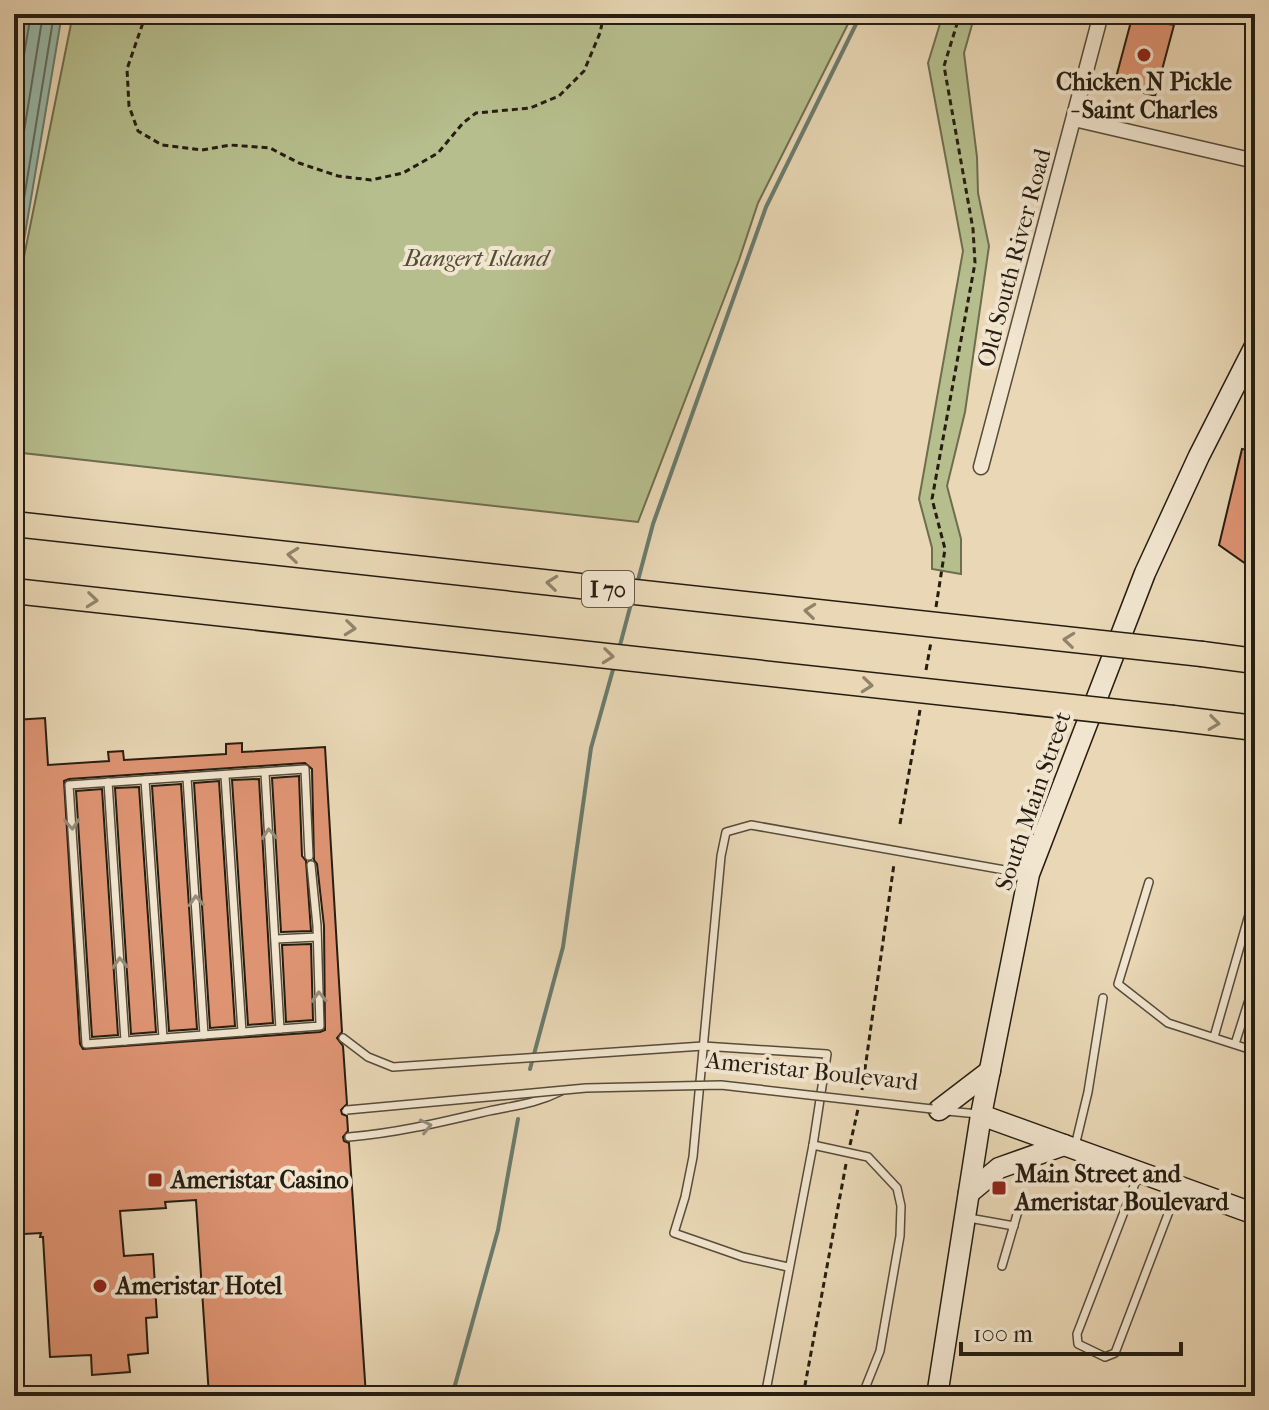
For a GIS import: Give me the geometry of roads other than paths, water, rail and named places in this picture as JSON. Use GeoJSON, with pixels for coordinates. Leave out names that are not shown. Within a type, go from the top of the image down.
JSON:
{"type":"FeatureCollection","features":[{"type":"Feature","properties":{"kind":"highway","name":"I 70"},"geometry":{"type":"LineString","coordinates":[[14,524],[1255,661]]}},
{"type":"Feature","properties":{"kind":"highway"},"geometry":{"type":"LineString","coordinates":[[14,591],[1255,728]]}},
{"type":"Feature","properties":{"kind":"street","name":"Old South River Road"},"geometry":{"type":"LineString","coordinates":[[981,467],[1101,14]]}},
{"type":"Feature","properties":{"kind":"street"},"geometry":{"type":"LineString","coordinates":[[1074,119],[1255,161]]}},
{"type":"Feature","properties":{"kind":"street","name":"South Main Street"},"geometry":{"type":"LineString","coordinates":[[937,1396],[981,1115],[1029,874],[1145,573],[1199,456],[1255,346]]}},
{"type":"Feature","properties":{"kind":"street"},"geometry":{"type":"LineString","coordinates":[[936,1110],[990,1071]]}},
{"type":"Feature","properties":{"kind":"street","name":"Ameristar Boulevard"},"geometry":{"type":"LineString","coordinates":[[981,1115],[1255,1214]]}},
{"type":"Feature","properties":{"kind":"street"},"geometry":{"type":"LineString","coordinates":[[969,1193],[999,1168],[1069,1147]]}},
{"type":"Feature","properties":{"kind":"lane"},"geometry":{"type":"LineString","coordinates":[[305,769],[320,1026],[86,1044],[69,785],[265,773],[305,769]]}},
{"type":"Feature","properties":{"kind":"lane"},"geometry":{"type":"LineString","coordinates":[[265,773],[280,1029]]}},
{"type":"Feature","properties":{"kind":"lane"},"geometry":{"type":"LineString","coordinates":[[225,776],[242,1032]]}},
{"type":"Feature","properties":{"kind":"lane"},"geometry":{"type":"LineString","coordinates":[[187,778],[204,1035]]}},
{"type":"Feature","properties":{"kind":"lane"},"geometry":{"type":"LineString","coordinates":[[145,780],[163,1038]]}},
{"type":"Feature","properties":{"kind":"lane"},"geometry":{"type":"LineString","coordinates":[[108,782],[125,1041]]}},
{"type":"Feature","properties":{"kind":"lane"},"geometry":{"type":"LineString","coordinates":[[788,1267],[743,1257],[674,1233],[693,1157],[721,856],[726,832],[751,825],[1029,874]]}},
{"type":"Feature","properties":{"kind":"lane"},"geometry":{"type":"LineString","coordinates":[[1149,882],[1118,984],[1168,1023],[1255,1051]]}},
{"type":"Feature","properties":{"kind":"lane"},"geometry":{"type":"LineString","coordinates":[[1214,1037],[1255,894]]}},
{"type":"Feature","properties":{"kind":"lane"},"geometry":{"type":"LineString","coordinates":[[276,939],[317,937]]}},
{"type":"Feature","properties":{"kind":"lane"},"geometry":{"type":"LineString","coordinates":[[1235,1044],[1255,981]]}},
{"type":"Feature","properties":{"kind":"lane"},"geometry":{"type":"LineString","coordinates":[[1069,1147],[1088,1092],[1103,998]]}},
{"type":"Feature","properties":{"kind":"lane"},"geometry":{"type":"LineString","coordinates":[[343,1038],[368,1057],[393,1067],[703,1046],[827,1054],[813,1145],[765,1396]]}},
{"type":"Feature","properties":{"kind":"lane","name":"Ameristar Boulevard"},"geometry":{"type":"LineString","coordinates":[[347,1110],[563,1090],[721,1085],[981,1115]]}},
{"type":"Feature","properties":{"kind":"lane"},"geometry":{"type":"LineString","coordinates":[[349,1137],[392,1133],[535,1103],[563,1090]]}},
{"type":"Feature","properties":{"kind":"lane"},"geometry":{"type":"LineString","coordinates":[[813,1145],[868,1157],[897,1188],[901,1206],[900,1236],[880,1351],[862,1396]]}},
{"type":"Feature","properties":{"kind":"lane"},"geometry":{"type":"LineString","coordinates":[[1140,1172],[1077,1334],[1078,1344],[1105,1357],[1115,1353],[1179,1186]]}},
{"type":"Feature","properties":{"kind":"lane"},"geometry":{"type":"LineString","coordinates":[[1002,1266],[1023,1194]]}},
{"type":"Feature","properties":{"kind":"lane"},"geometry":{"type":"LineString","coordinates":[[965,1217],[1014,1226]]}},
{"type":"Feature","properties":{"kind":"water"},"geometry":{"type":"Polygon","coordinates":[[[14,14],[62,14],[14,300],[14,14]]]}},
{"type":"Feature","properties":{"kind":"waterway"},"geometry":{"type":"LineString","coordinates":[[637,584],[653,524],[766,207],[861,14]]}},
{"type":"Feature","properties":{"kind":"waterway"},"geometry":{"type":"LineString","coordinates":[[619,649],[632,600]]}},
{"type":"Feature","properties":{"kind":"waterway"},"geometry":{"type":"LineString","coordinates":[[530,1069],[563,947],[591,748],[614,666]]}},
{"type":"Feature","properties":{"kind":"waterway"},"geometry":{"type":"LineString","coordinates":[[452,1396],[498,1230],[518,1119]]}},
{"type":"Feature","properties":{"kind":"place","name":"Chicken N Pickle - Saint Charles"},"geometry":{"type":"Point","coordinates":[1144,55]}},
{"type":"Feature","properties":{"kind":"place","name":"Ameristar Casino"},"geometry":{"type":"Point","coordinates":[155,1180]}},
{"type":"Feature","properties":{"kind":"place","name":"Main Street and Ameristar Boulevard"},"geometry":{"type":"Point","coordinates":[999,1188]}},
{"type":"Feature","properties":{"kind":"place","name":"Ameristar Hotel"},"geometry":{"type":"Point","coordinates":[100,1286]}},
{"type":"Feature","properties":{"kind":"park label","name":"Bangert Island"},"geometry":{"type":"Point","coordinates":[476,258]}}]}
